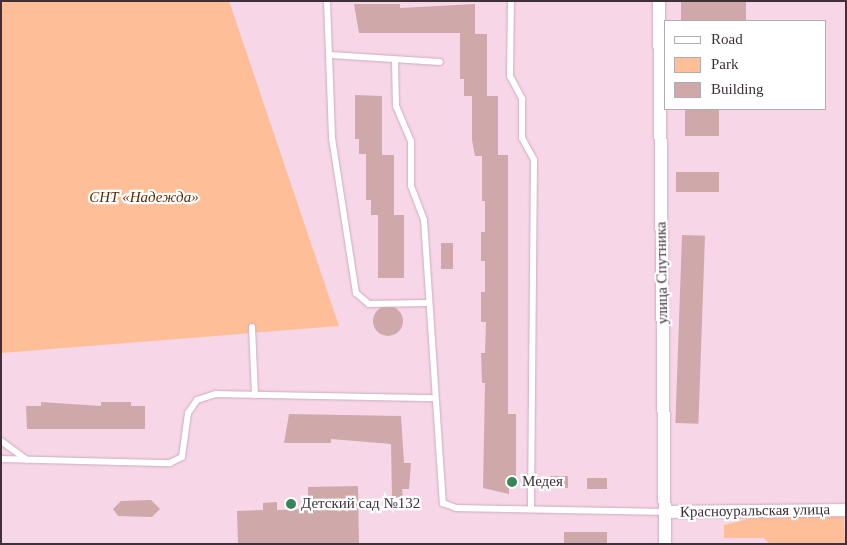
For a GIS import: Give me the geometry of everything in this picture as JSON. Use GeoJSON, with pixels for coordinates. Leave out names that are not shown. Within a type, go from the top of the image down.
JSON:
{"type":"FeatureCollection","features":[{"type":"Feature","properties":{"kind":"street","name":"улица Спутника"},"geometry":{"type":"LineString","coordinates":[[659,1],[664,544]]}},
{"type":"Feature","properties":{"kind":"street","name":"Красноуральская улица"},"geometry":{"type":"LineString","coordinates":[[664,512],[846,510]]}},
{"type":"Feature","properties":{"kind":"lane"},"geometry":{"type":"LineString","coordinates":[[327,1],[332,138],[356,293],[369,304],[426,303]]}},
{"type":"Feature","properties":{"kind":"lane"},"geometry":{"type":"LineString","coordinates":[[511,1],[510,76],[522,98],[522,138],[534,160],[531,509]]}},
{"type":"Feature","properties":{"kind":"lane"},"geometry":{"type":"LineString","coordinates":[[330,55],[440,62]]}},
{"type":"Feature","properties":{"kind":"lane"},"geometry":{"type":"LineString","coordinates":[[395,60],[396,106],[411,141],[411,186],[424,220],[426,303],[443,503],[456,508],[664,512]]}},
{"type":"Feature","properties":{"kind":"lane"},"geometry":{"type":"LineString","coordinates":[[252,327],[255,395]]}},
{"type":"Feature","properties":{"kind":"lane"},"geometry":{"type":"LineString","coordinates":[[1,459],[170,463],[182,457],[188,413],[197,400],[216,394],[434,398]]}},
{"type":"Feature","properties":{"kind":"lane"},"geometry":{"type":"LineString","coordinates":[[1,441],[27,460]]}},
{"type":"Feature","properties":{"kind":"green space","name":"СНТ «Надежда»"},"geometry":{"type":"Polygon","coordinates":[[[1,1],[229,1],[339,326],[1,353],[1,1]]]}},
{"type":"Feature","properties":{"kind":"green space"},"geometry":{"type":"Polygon","coordinates":[[[771,513],[844,517],[845,544],[769,544],[764,538],[724,538],[724,525],[771,513]]]}},
{"type":"Feature","properties":{"kind":"building"},"geometry":{"type":"Polygon","coordinates":[[[681,1],[746,1],[746,20],[681,20],[681,1]]]}},
{"type":"Feature","properties":{"kind":"building"},"geometry":{"type":"Polygon","coordinates":[[[354,4],[400,4],[400,8],[475,4],[475,34],[487,34],[487,96],[498,96],[498,155],[508,155],[508,414],[516,414],[516,488],[509,488],[509,494],[483,488],[485,383],[482,383],[481,353],[485,353],[486,322],[481,322],[481,292],[485,292],[485,261],[481,261],[481,232],[485,232],[485,201],[482,201],[482,156],[475,156],[472,140],[472,96],[464,96],[464,79],[460,79],[460,33],[359,33],[354,4]]]}},
{"type":"Feature","properties":{"kind":"building"},"geometry":{"type":"Polygon","coordinates":[[[355,95],[382,96],[382,155],[394,155],[394,215],[404,215],[404,278],[378,278],[378,215],[371,215],[371,200],[366,200],[366,154],[359,154],[359,139],[355,139],[355,95]]]}},
{"type":"Feature","properties":{"kind":"building"},"geometry":{"type":"Polygon","coordinates":[[[685,110],[719,110],[719,136],[685,136],[685,110]]]}},
{"type":"Feature","properties":{"kind":"building"},"geometry":{"type":"Polygon","coordinates":[[[676,172],[719,172],[719,192],[676,192],[676,172]]]}},
{"type":"Feature","properties":{"kind":"building"},"geometry":{"type":"Polygon","coordinates":[[[682,235],[705,236],[698,424],[675,423],[682,235]]]}},
{"type":"Feature","properties":{"kind":"building"},"geometry":{"type":"Polygon","coordinates":[[[441,243],[453,243],[453,269],[441,269],[441,243]]]}},
{"type":"Feature","properties":{"kind":"building"},"geometry":{"type":"Polygon","coordinates":[[[388,306],[394,307],[402,315],[402,327],[394,335],[388,336],[382,335],[374,327],[373,321],[374,315],[382,307],[388,306]]]}},
{"type":"Feature","properties":{"kind":"building"},"geometry":{"type":"Polygon","coordinates":[[[41,402],[101,406],[101,402],[131,402],[131,406],[145,406],[145,429],[27,429],[26,406],[41,406],[41,402]]]}},
{"type":"Feature","properties":{"kind":"building"},"geometry":{"type":"Polygon","coordinates":[[[289,414],[401,416],[404,463],[411,463],[409,489],[402,489],[403,497],[392,498],[391,444],[331,439],[331,443],[284,443],[289,414]]]}},
{"type":"Feature","properties":{"kind":"building"},"geometry":{"type":"Polygon","coordinates":[[[550,476],[568,476],[568,488],[550,488],[550,476]]]}},
{"type":"Feature","properties":{"kind":"building"},"geometry":{"type":"Polygon","coordinates":[[[587,478],[607,478],[607,489],[587,489],[587,478]]]}},
{"type":"Feature","properties":{"kind":"building"},"geometry":{"type":"Polygon","coordinates":[[[358,486],[359,544],[238,544],[237,511],[263,510],[263,503],[277,502],[277,510],[308,509],[308,487],[358,486]]]}},
{"type":"Feature","properties":{"kind":"building"},"geometry":{"type":"Polygon","coordinates":[[[151,500],[160,509],[152,517],[118,516],[113,509],[121,501],[151,500]]]}},
{"type":"Feature","properties":{"kind":"building"},"geometry":{"type":"Polygon","coordinates":[[[564,532],[607,532],[607,544],[564,544],[564,532]]]}},
{"type":"Feature","properties":{"kind":"place","name":"Медея"},"geometry":{"type":"Point","coordinates":[512,482]}},
{"type":"Feature","properties":{"kind":"place","name":"Детский сад №132"},"geometry":{"type":"Point","coordinates":[291,504]}}]}
